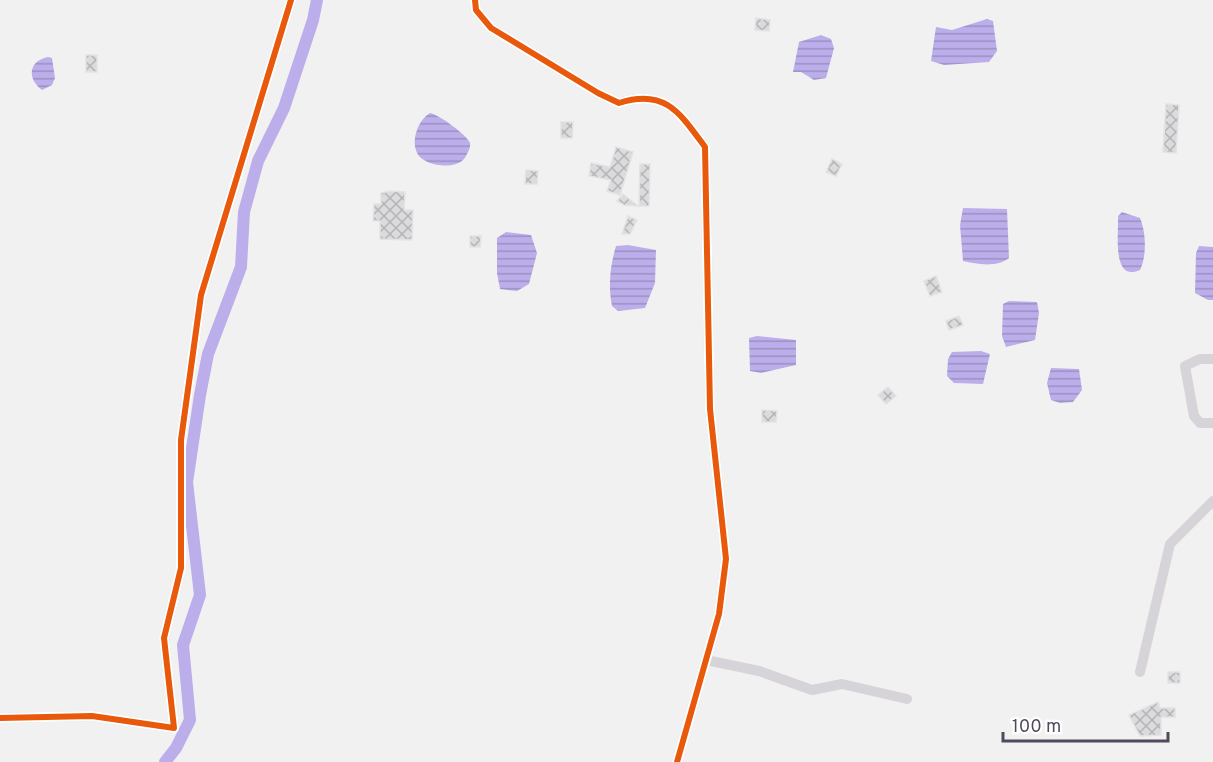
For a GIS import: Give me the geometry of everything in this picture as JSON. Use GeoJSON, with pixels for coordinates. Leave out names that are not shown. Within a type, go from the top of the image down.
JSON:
{"type":"FeatureCollection","features":[{"type":"Feature","properties":{"kind":"street"},"geometry":{"type":"LineString","coordinates":[[0,718],[92,716],[174,728],[164,638],[181,568],[181,440],[201,295],[291,0]]}},
{"type":"Feature","properties":{"kind":"street"},"geometry":{"type":"LineString","coordinates":[[476,0],[476,10],[491,28],[598,93],[619,103],[638,97],[663,100],[684,120],[705,147],[710,409],[726,559],[719,614],[677,762]]}},
{"type":"Feature","properties":{"kind":"street"},"geometry":{"type":"LineString","coordinates":[[1213,359],[1200,359],[1185,366],[1194,416],[1200,423],[1213,423]]}},
{"type":"Feature","properties":{"kind":"street"},"geometry":{"type":"LineString","coordinates":[[1140,672],[1170,544],[1213,501]]}},
{"type":"Feature","properties":{"kind":"street"},"geometry":{"type":"LineString","coordinates":[[706,660],[759,671],[812,690],[842,684],[907,699]]}},
{"type":"Feature","properties":{"kind":"shaded area"},"geometry":{"type":"Polygon","coordinates":[[[987,19],[993,21],[997,51],[989,62],[944,65],[931,61],[936,27],[952,30],[987,19]]]}},
{"type":"Feature","properties":{"kind":"shaded area"},"geometry":{"type":"Polygon","coordinates":[[[821,35],[831,39],[834,48],[826,78],[814,80],[801,72],[793,72],[799,42],[821,35]]]}},
{"type":"Feature","properties":{"kind":"shaded area"},"geometry":{"type":"Polygon","coordinates":[[[48,57],[52,58],[55,78],[52,85],[42,90],[34,81],[32,71],[37,62],[48,57]]]}},
{"type":"Feature","properties":{"kind":"shaded area"},"geometry":{"type":"Polygon","coordinates":[[[430,113],[452,125],[468,139],[470,148],[463,160],[447,166],[434,164],[419,155],[416,150],[415,136],[421,122],[430,113]]]}},
{"type":"Feature","properties":{"kind":"shaded area"},"geometry":{"type":"Polygon","coordinates":[[[963,208],[1007,209],[1009,258],[992,264],[963,261],[960,225],[963,208]]]}},
{"type":"Feature","properties":{"kind":"shaded area"},"geometry":{"type":"Polygon","coordinates":[[[1122,212],[1140,218],[1142,224],[1145,251],[1140,270],[1131,272],[1124,269],[1118,254],[1118,216],[1122,212]]]}},
{"type":"Feature","properties":{"kind":"shaded area"},"geometry":{"type":"Polygon","coordinates":[[[506,232],[531,235],[537,253],[529,284],[517,291],[500,289],[497,273],[497,238],[506,232]]]}},
{"type":"Feature","properties":{"kind":"shaded area"},"geometry":{"type":"Polygon","coordinates":[[[628,245],[656,250],[655,283],[645,308],[618,311],[612,306],[611,268],[616,246],[628,245]]]}},
{"type":"Feature","properties":{"kind":"shaded area"},"geometry":{"type":"Polygon","coordinates":[[[1199,246],[1213,247],[1213,300],[1208,300],[1195,293],[1196,253],[1199,246]]]}},
{"type":"Feature","properties":{"kind":"shaded area"},"geometry":{"type":"Polygon","coordinates":[[[1009,301],[1037,302],[1039,313],[1035,340],[1006,347],[1002,336],[1003,304],[1009,301]]]}},
{"type":"Feature","properties":{"kind":"shaded area"},"geometry":{"type":"Polygon","coordinates":[[[757,336],[796,340],[796,365],[761,373],[750,371],[749,338],[757,336]]]}},
{"type":"Feature","properties":{"kind":"shaded area"},"geometry":{"type":"Polygon","coordinates":[[[981,351],[990,354],[983,384],[954,383],[947,376],[948,359],[952,352],[981,351]]]}},
{"type":"Feature","properties":{"kind":"shaded area"},"geometry":{"type":"Polygon","coordinates":[[[1051,368],[1079,369],[1082,390],[1073,402],[1060,403],[1051,400],[1047,383],[1051,368]]]}},
{"type":"Feature","properties":{"kind":"building"},"geometry":{"type":"Polygon","coordinates":[[[756,18],[770,20],[769,31],[755,30],[756,18]]]}},
{"type":"Feature","properties":{"kind":"building"},"geometry":{"type":"Polygon","coordinates":[[[86,55],[97,55],[97,72],[86,72],[86,55]]]}},
{"type":"Feature","properties":{"kind":"building"},"geometry":{"type":"Polygon","coordinates":[[[1166,104],[1179,105],[1176,153],[1163,152],[1166,104]]]}},
{"type":"Feature","properties":{"kind":"building"},"geometry":{"type":"Polygon","coordinates":[[[561,122],[573,122],[572,138],[561,138],[561,122]]]}},
{"type":"Feature","properties":{"kind":"building"},"geometry":{"type":"Polygon","coordinates":[[[616,147],[633,152],[620,195],[607,191],[611,180],[589,176],[591,163],[610,167],[616,147]]]}},
{"type":"Feature","properties":{"kind":"building"},"geometry":{"type":"Polygon","coordinates":[[[832,159],[842,164],[836,176],[826,172],[832,159]]]}},
{"type":"Feature","properties":{"kind":"building"},"geometry":{"type":"Polygon","coordinates":[[[640,164],[650,164],[649,206],[639,206],[640,164]]]}},
{"type":"Feature","properties":{"kind":"building"},"geometry":{"type":"Polygon","coordinates":[[[526,170],[538,171],[537,184],[525,184],[526,170]]]}},
{"type":"Feature","properties":{"kind":"building"},"geometry":{"type":"Polygon","coordinates":[[[405,192],[404,210],[413,210],[412,240],[380,239],[380,221],[373,221],[374,204],[381,204],[381,193],[405,192]]]}},
{"type":"Feature","properties":{"kind":"building"},"geometry":{"type":"Polygon","coordinates":[[[623,194],[638,206],[624,205],[617,201],[623,194]]]}},
{"type":"Feature","properties":{"kind":"building"},"geometry":{"type":"Polygon","coordinates":[[[628,216],[637,220],[630,234],[622,234],[628,216]]]}},
{"type":"Feature","properties":{"kind":"building"},"geometry":{"type":"Polygon","coordinates":[[[470,236],[481,236],[480,247],[470,247],[470,236]]]}},
{"type":"Feature","properties":{"kind":"building"},"geometry":{"type":"Polygon","coordinates":[[[936,276],[942,292],[930,296],[924,281],[936,276]]]}},
{"type":"Feature","properties":{"kind":"building"},"geometry":{"type":"Polygon","coordinates":[[[959,316],[963,325],[949,330],[946,321],[959,316]]]}},
{"type":"Feature","properties":{"kind":"building"},"geometry":{"type":"Polygon","coordinates":[[[888,387],[896,396],[886,404],[878,395],[888,387]]]}},
{"type":"Feature","properties":{"kind":"building"},"geometry":{"type":"Polygon","coordinates":[[[762,410],[777,411],[776,422],[762,422],[762,410]]]}},
{"type":"Feature","properties":{"kind":"building"},"geometry":{"type":"Polygon","coordinates":[[[1168,672],[1180,672],[1180,683],[1168,683],[1168,672]]]}},
{"type":"Feature","properties":{"kind":"building"},"geometry":{"type":"Polygon","coordinates":[[[1158,702],[1160,708],[1175,708],[1175,717],[1161,717],[1161,735],[1140,736],[1129,715],[1158,702]]]}},
{"type":"Feature","properties":{"kind":"waterway"},"geometry":{"type":"LineString","coordinates":[[165,762],[176,748],[190,720],[183,645],[200,595],[187,482],[208,354],[241,267],[244,212],[258,161],[284,108],[313,20],[317,0]]}},
{"type":"Feature","properties":{"kind":"cycle path"},"geometry":{"type":"LineString","coordinates":[[0,718],[92,716],[174,728],[164,638],[181,568],[181,440],[201,295],[291,0]]}},
{"type":"Feature","properties":{"kind":"cycle path"},"geometry":{"type":"LineString","coordinates":[[475,0],[476,10],[491,28],[598,93],[619,103],[635,99],[660,101],[679,114],[705,147],[710,409],[726,559],[719,614],[677,762]]}}]}
